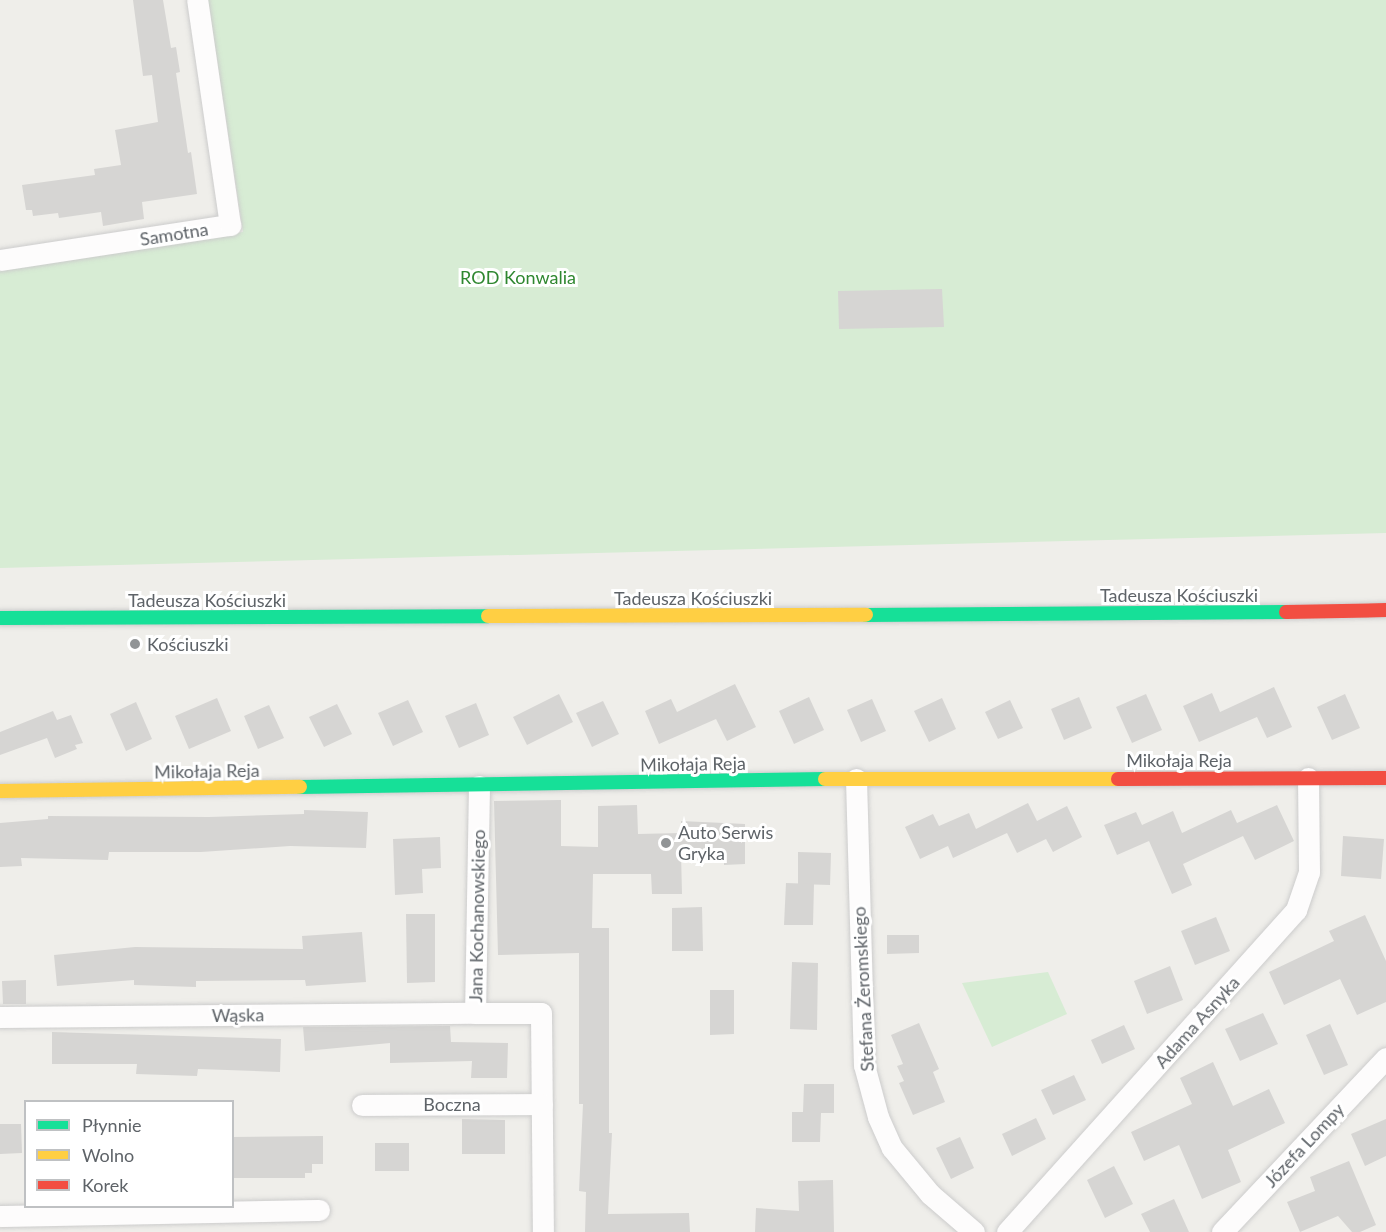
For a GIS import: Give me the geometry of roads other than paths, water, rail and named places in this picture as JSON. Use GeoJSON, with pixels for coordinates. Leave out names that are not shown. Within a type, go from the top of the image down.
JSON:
{"type":"FeatureCollection","features":[{"type":"Feature","properties":{"kind":"street","name":"Samotna"},"geometry":{"type":"LineString","coordinates":[[0,260],[230,225],[197,0]]}},
{"type":"Feature","properties":{"kind":"street","name":"Tadeusza Kościuszki"},"geometry":{"type":"LineString","coordinates":[[0,618],[1209,614],[1386,610]]}},
{"type":"Feature","properties":{"kind":"street","name":"Adama Asnyka"},"geometry":{"type":"LineString","coordinates":[[1007,1232],[1296,910],[1309,872],[1308,778]]}},
{"type":"Feature","properties":{"kind":"street","name":"Mikołaja Reja"},"geometry":{"type":"LineString","coordinates":[[0,791],[856,779],[1386,778]]}},
{"type":"Feature","properties":{"kind":"street","name":"Stefana Żeromskiego"},"geometry":{"type":"LineString","coordinates":[[856,779],[864,1065],[878,1117],[892,1148],[930,1194],[974,1232]]}},
{"type":"Feature","properties":{"kind":"street","name":"Jana Kochanowskiego"},"geometry":{"type":"LineString","coordinates":[[479,786],[475,1012],[541,1013],[543,1232]]}},
{"type":"Feature","properties":{"kind":"street","name":"Wąska"},"geometry":{"type":"LineString","coordinates":[[0,1017],[475,1012]]}},
{"type":"Feature","properties":{"kind":"street","name":"Józefa Lompy"},"geometry":{"type":"LineString","coordinates":[[1222,1232],[1386,1058]]}},
{"type":"Feature","properties":{"kind":"street","name":"Boczna"},"geometry":{"type":"LineString","coordinates":[[362,1105],[542,1104]]}},
{"type":"Feature","properties":{"kind":"street"},"geometry":{"type":"LineString","coordinates":[[0,1216],[319,1210]]}},
{"type":"Feature","properties":{"kind":"place","name":"Kościuszki"},"geometry":{"type":"Point","coordinates":[135,644]}},
{"type":"Feature","properties":{"kind":"place","name":"Auto Serwis Gryka"},"geometry":{"type":"Point","coordinates":[666,843]}},
{"type":"Feature","properties":{"kind":"park label","name":"ROD Konwalia"},"geometry":{"type":"Point","coordinates":[518,277]}}]}
